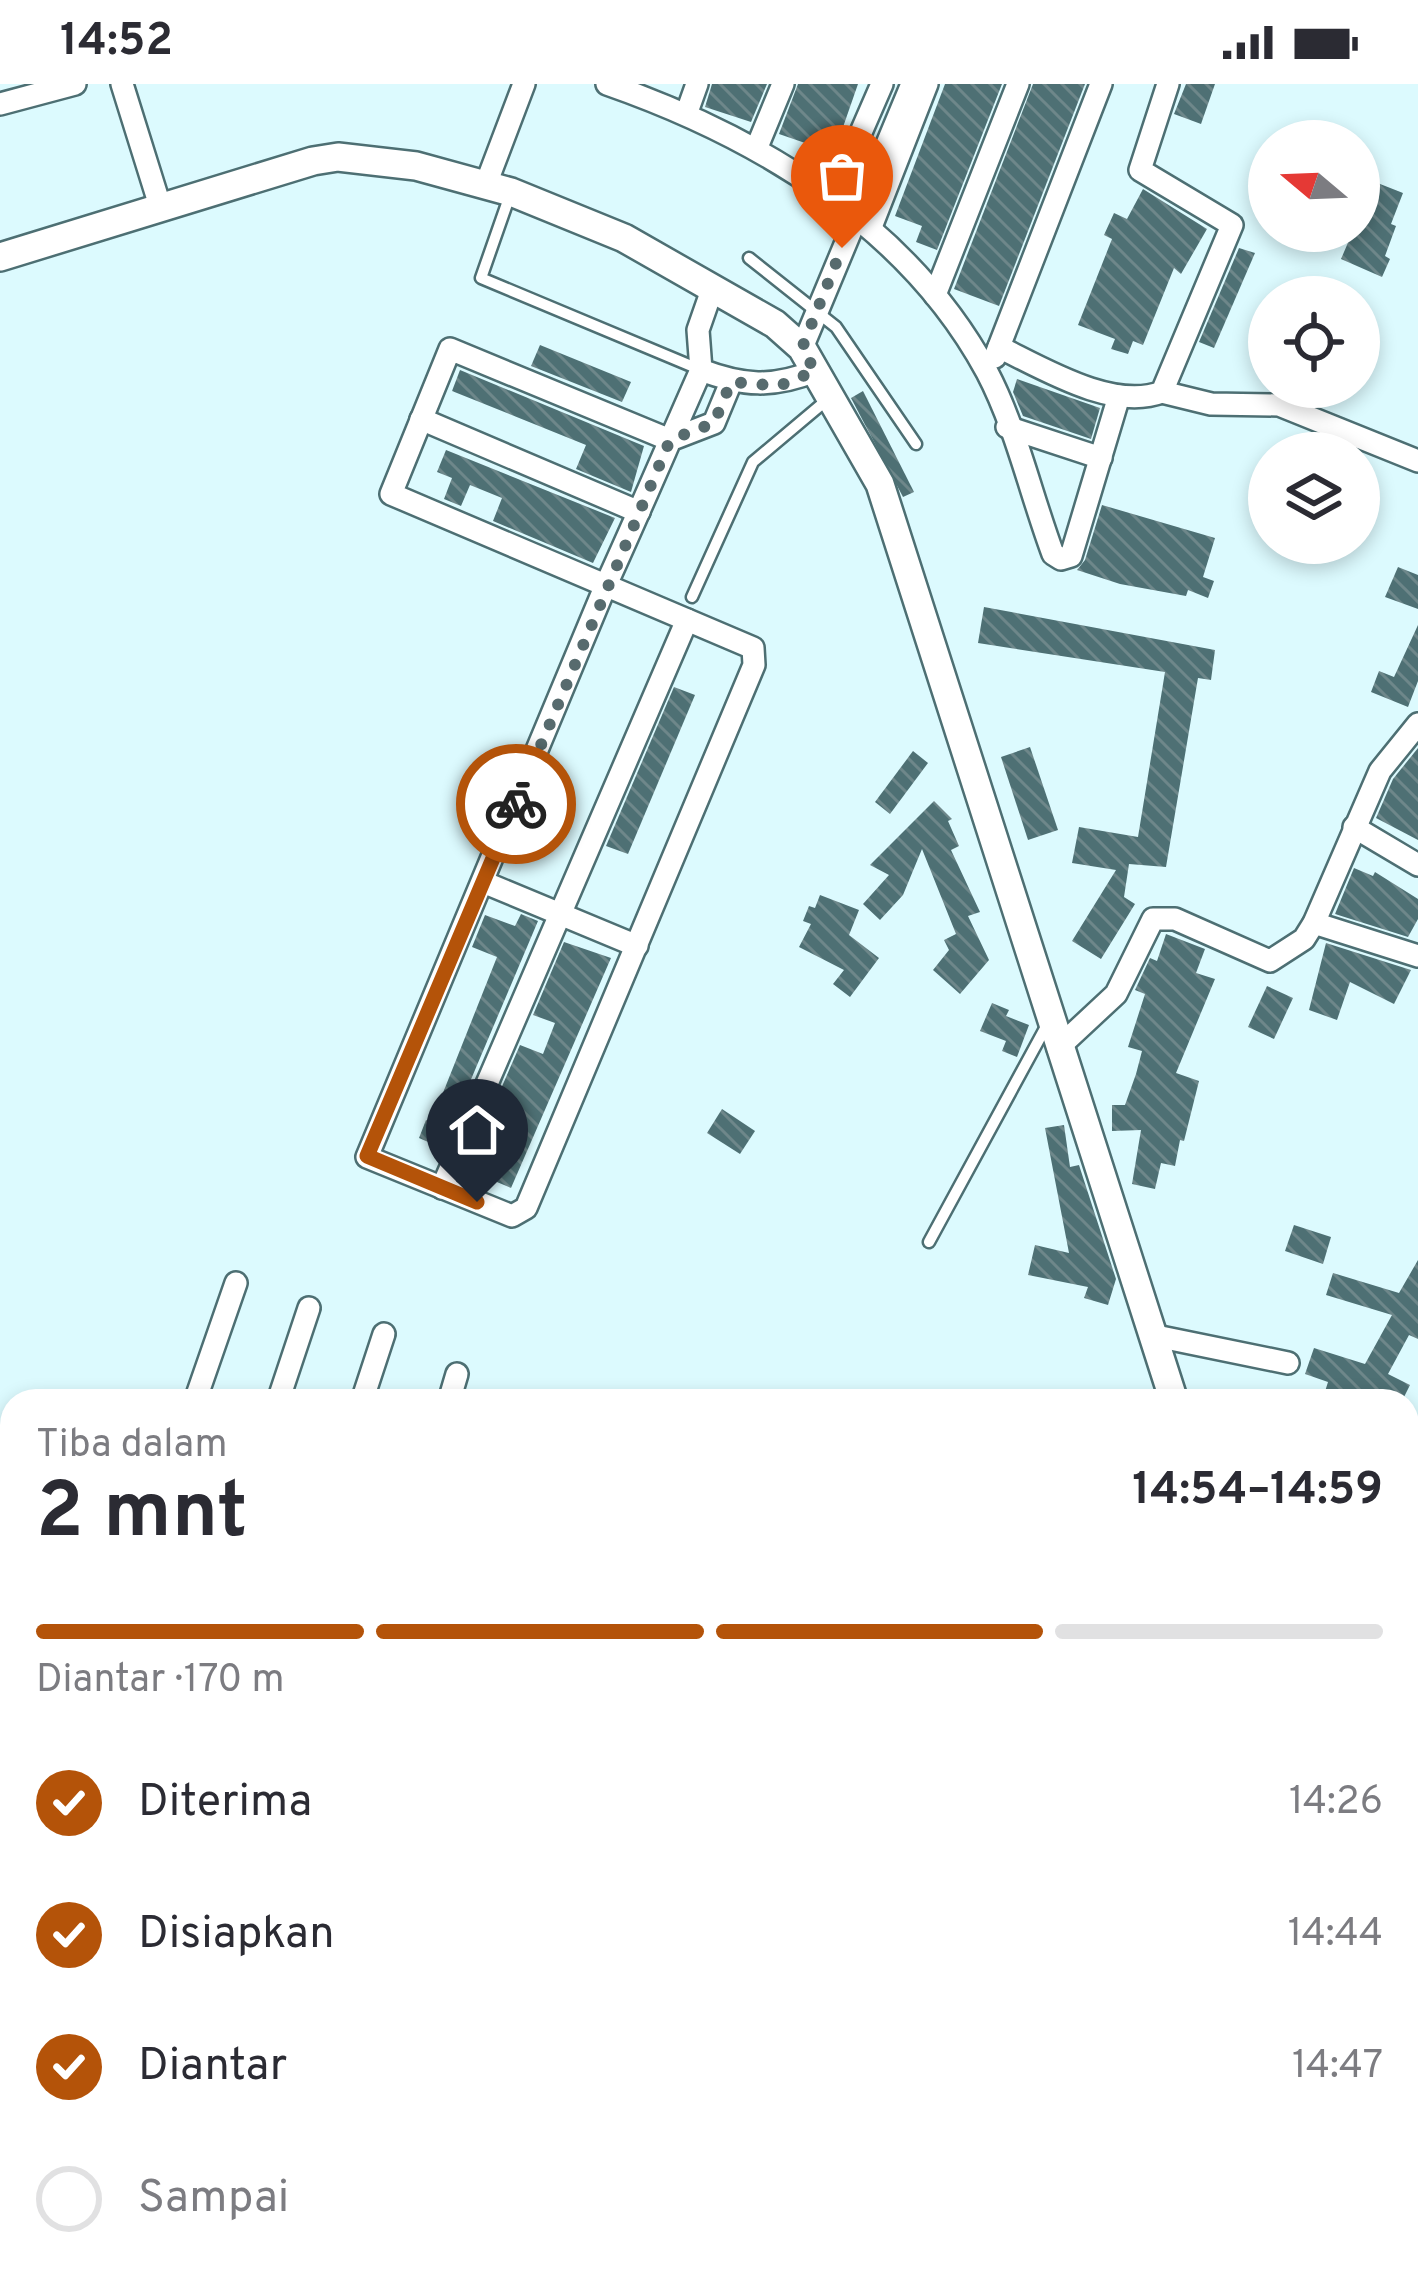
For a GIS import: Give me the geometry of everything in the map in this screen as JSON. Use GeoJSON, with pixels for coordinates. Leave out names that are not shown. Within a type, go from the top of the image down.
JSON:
{"type":"FeatureCollection","features":[{"type":"Feature","properties":{"kind":"street"},"geometry":{"type":"LineString","coordinates":[[0,104],[75,84]]}},
{"type":"Feature","properties":{"kind":"street"},"geometry":{"type":"LineString","coordinates":[[122,84],[161,209]]}},
{"type":"Feature","properties":{"kind":"street"},"geometry":{"type":"LineString","coordinates":[[498,188],[524,84]]}},
{"type":"Feature","properties":{"kind":"street"},"geometry":{"type":"LineString","coordinates":[[687,112],[697,84]]}},
{"type":"Feature","properties":{"kind":"street"},"geometry":{"type":"LineString","coordinates":[[757,147],[783,84]]}},
{"type":"Feature","properties":{"kind":"street"},"geometry":{"type":"LineString","coordinates":[[832,200],[882,84]]}},
{"type":"Feature","properties":{"kind":"street"},"geometry":{"type":"LineString","coordinates":[[863,222],[912,84]]}},
{"type":"Feature","properties":{"kind":"street"},"geometry":{"type":"LineString","coordinates":[[701,370],[731,382],[779,386],[808,360],[814,311],[863,222],[927,84]]}},
{"type":"Feature","properties":{"kind":"street"},"geometry":{"type":"LineString","coordinates":[[935,295],[1018,84]]}},
{"type":"Feature","properties":{"kind":"street"},"geometry":{"type":"LineString","coordinates":[[988,375],[1101,84]]}},
{"type":"Feature","properties":{"kind":"street"},"geometry":{"type":"LineString","coordinates":[[1162,392],[1232,225],[1140,170],[1168,84]]}},
{"type":"Feature","properties":{"kind":"street"},"geometry":{"type":"LineString","coordinates":[[612,85],[687,112],[757,147],[863,222],[935,295],[988,375],[1053,554],[1061,559],[1071,556],[1119,397]]}},
{"type":"Feature","properties":{"kind":"street"},"geometry":{"type":"LineString","coordinates":[[0,257],[338,157],[416,166],[498,188],[625,238],[775,324],[808,360],[880,484],[1170,1389]]}},
{"type":"Feature","properties":{"kind":"street"},"geometry":{"type":"LineString","coordinates":[[713,286],[698,330],[701,370],[670,440],[639,512],[605,587],[367,1156],[512,1216],[526,1208],[638,946],[754,664],[753,648],[605,587],[391,494],[450,349],[670,440],[714,423],[731,382]]}},
{"type":"Feature","properties":{"kind":"street"},"geometry":{"type":"LineString","coordinates":[[999,346],[1119,397],[1142,400],[1162,392],[1211,404],[1279,405],[1418,461]]}},
{"type":"Feature","properties":{"kind":"street"},"geometry":{"type":"LineString","coordinates":[[421,419],[639,512]]}},
{"type":"Feature","properties":{"kind":"street"},"geometry":{"type":"LineString","coordinates":[[1007,428],[1101,458]]}},
{"type":"Feature","properties":{"kind":"street"},"geometry":{"type":"LineString","coordinates":[[442,1188],[687,620]]}},
{"type":"Feature","properties":{"kind":"street"},"geometry":{"type":"LineString","coordinates":[[1058,1048],[1116,994],[1154,920],[1175,919],[1270,961],[1304,939],[1380,771],[1418,724]]}},
{"type":"Feature","properties":{"kind":"street"},"geometry":{"type":"LineString","coordinates":[[1354,826],[1418,865]]}},
{"type":"Feature","properties":{"kind":"street"},"geometry":{"type":"LineString","coordinates":[[483,882],[638,946]]}},
{"type":"Feature","properties":{"kind":"street"},"geometry":{"type":"LineString","coordinates":[[1314,923],[1418,956]]}},
{"type":"Feature","properties":{"kind":"street"},"geometry":{"type":"LineString","coordinates":[[199,1389],[236,1283]]}},
{"type":"Feature","properties":{"kind":"street"},"geometry":{"type":"LineString","coordinates":[[282,1389],[309,1308]]}},
{"type":"Feature","properties":{"kind":"street"},"geometry":{"type":"LineString","coordinates":[[366,1389],[384,1334]]}},
{"type":"Feature","properties":{"kind":"street"},"geometry":{"type":"LineString","coordinates":[[1151,1335],[1288,1363]]}},
{"type":"Feature","properties":{"kind":"street"},"geometry":{"type":"LineString","coordinates":[[452,1389],[457,1375]]}},
{"type":"Feature","properties":{"kind":"lane"},"geometry":{"type":"LineString","coordinates":[[498,188],[481,278],[701,370]]}},
{"type":"Feature","properties":{"kind":"lane"},"geometry":{"type":"LineString","coordinates":[[749,258],[836,327],[916,445]]}},
{"type":"Feature","properties":{"kind":"lane"},"geometry":{"type":"LineString","coordinates":[[692,597],[753,462],[830,397]]}},
{"type":"Feature","properties":{"kind":"lane"},"geometry":{"type":"LineString","coordinates":[[929,1243],[1050,1020]]}},
{"type":"Feature","properties":{"kind":"building"},"geometry":{"type":"Polygon","coordinates":[[[712,84],[767,84],[751,122],[705,107],[712,84]]]}},
{"type":"Feature","properties":{"kind":"building"},"geometry":{"type":"Polygon","coordinates":[[[798,84],[858,84],[834,153],[779,134],[798,84]]]}},
{"type":"Feature","properties":{"kind":"building"},"geometry":{"type":"Polygon","coordinates":[[[945,84],[1002,84],[937,250],[916,242],[922,226],[895,216],[945,84]]]}},
{"type":"Feature","properties":{"kind":"building"},"geometry":{"type":"Polygon","coordinates":[[[1033,84],[1085,84],[999,306],[954,289],[1033,84]]]}},
{"type":"Feature","properties":{"kind":"building"},"geometry":{"type":"Polygon","coordinates":[[[1186,84],[1215,84],[1201,124],[1174,114],[1186,84]]]}},
{"type":"Feature","properties":{"kind":"building"},"geometry":{"type":"Polygon","coordinates":[[[1380,184],[1403,193],[1391,224],[1396,226],[1382,277],[1341,259],[1344,252],[1380,252],[1380,184]]]}},
{"type":"Feature","properties":{"kind":"building"},"geometry":{"type":"Polygon","coordinates":[[[1143,189],[1207,229],[1181,274],[1174,268],[1143,345],[1133,341],[1128,354],[1111,349],[1115,339],[1078,325],[1112,239],[1104,235],[1114,213],[1127,219],[1143,189]]]}},
{"type":"Feature","properties":{"kind":"building"},"geometry":{"type":"Polygon","coordinates":[[[1239,248],[1255,253],[1214,348],[1199,342],[1239,248]]]}},
{"type":"Feature","properties":{"kind":"building"},"geometry":{"type":"Polygon","coordinates":[[[540,345],[631,382],[622,402],[531,366],[540,345]]]}},
{"type":"Feature","properties":{"kind":"building"},"geometry":{"type":"Polygon","coordinates":[[[460,370],[644,446],[631,492],[576,469],[586,445],[452,391],[460,370]]]}},
{"type":"Feature","properties":{"kind":"building"},"geometry":{"type":"Polygon","coordinates":[[[1017,379],[1100,408],[1091,439],[1023,416],[1013,392],[1017,379]]]}},
{"type":"Feature","properties":{"kind":"building"},"geometry":{"type":"Polygon","coordinates":[[[863,391],[914,492],[903,497],[851,398],[863,391]]]}},
{"type":"Feature","properties":{"kind":"building"},"geometry":{"type":"Polygon","coordinates":[[[446,450],[615,518],[593,563],[493,521],[502,498],[470,485],[461,506],[444,499],[452,478],[437,472],[446,450]]]}},
{"type":"Feature","properties":{"kind":"building"},"geometry":{"type":"Polygon","coordinates":[[[1102,505],[1215,538],[1203,577],[1214,581],[1208,598],[1188,590],[1186,596],[1120,584],[1077,570],[1085,560],[1102,505]]]}},
{"type":"Feature","properties":{"kind":"building"},"geometry":{"type":"Polygon","coordinates":[[[1398,567],[1418,575],[1418,609],[1385,597],[1398,567]]]}},
{"type":"Feature","properties":{"kind":"building"},"geometry":{"type":"Polygon","coordinates":[[[984,607],[1215,650],[1211,680],[1198,678],[1166,867],[1129,864],[1124,897],[1135,904],[1101,959],[1072,941],[1116,870],[1072,863],[1079,827],[1138,837],[1165,672],[978,643],[984,607]]]}},
{"type":"Feature","properties":{"kind":"building"},"geometry":{"type":"Polygon","coordinates":[[[1418,625],[1418,681],[1408,707],[1371,692],[1379,671],[1394,677],[1418,625]]]}},
{"type":"Feature","properties":{"kind":"building"},"geometry":{"type":"Polygon","coordinates":[[[674,687],[695,695],[628,854],[606,846],[674,687]]]}},
{"type":"Feature","properties":{"kind":"building"},"geometry":{"type":"Polygon","coordinates":[[[1030,747],[1058,830],[1028,840],[1001,757],[1030,747]]]}},
{"type":"Feature","properties":{"kind":"building"},"geometry":{"type":"Polygon","coordinates":[[[1418,748],[1418,840],[1376,818],[1393,779],[1418,748]]]}},
{"type":"Feature","properties":{"kind":"building"},"geometry":{"type":"Polygon","coordinates":[[[913,751],[928,763],[890,814],[875,802],[913,751]]]}},
{"type":"Feature","properties":{"kind":"building"},"geometry":{"type":"Polygon","coordinates":[[[934,801],[952,819],[948,821],[959,846],[951,850],[980,912],[968,916],[989,960],[960,994],[933,970],[949,950],[944,940],[956,934],[922,849],[903,895],[880,920],[863,904],[889,875],[870,865],[934,801]]]}},
{"type":"Feature","properties":{"kind":"building"},"geometry":{"type":"Polygon","coordinates":[[[1354,868],[1373,876],[1375,872],[1418,899],[1418,919],[1408,937],[1335,914],[1354,868]]]}},
{"type":"Feature","properties":{"kind":"building"},"geometry":{"type":"Polygon","coordinates":[[[820,895],[859,910],[849,935],[879,958],[850,997],[833,984],[844,970],[799,947],[811,924],[803,921],[809,906],[815,908],[820,895]]]}},
{"type":"Feature","properties":{"kind":"building"},"geometry":{"type":"Polygon","coordinates":[[[521,914],[538,921],[442,1148],[419,1138],[426,1120],[431,1123],[497,957],[472,947],[485,915],[515,926],[521,914]]]}},
{"type":"Feature","properties":{"kind":"building"},"geometry":{"type":"Polygon","coordinates":[[[1166,934],[1205,949],[1196,973],[1215,979],[1176,1073],[1199,1081],[1184,1141],[1180,1140],[1175,1166],[1161,1163],[1155,1189],[1132,1184],[1141,1130],[1112,1131],[1112,1105],[1125,1105],[1136,1074],[1142,1051],[1128,1047],[1145,994],[1135,990],[1150,958],[1157,961],[1166,934]]]}},
{"type":"Feature","properties":{"kind":"building"},"geometry":{"type":"Polygon","coordinates":[[[564,942],[611,958],[511,1188],[466,1169],[520,1045],[543,1054],[555,1023],[533,1015],[564,942]]]}},
{"type":"Feature","properties":{"kind":"building"},"geometry":{"type":"Polygon","coordinates":[[[1326,943],[1411,970],[1394,1004],[1350,982],[1337,1020],[1309,1010],[1326,943]]]}},
{"type":"Feature","properties":{"kind":"building"},"geometry":{"type":"Polygon","coordinates":[[[1267,986],[1293,998],[1274,1039],[1248,1027],[1267,986]]]}},
{"type":"Feature","properties":{"kind":"building"},"geometry":{"type":"Polygon","coordinates":[[[992,1003],[1009,1010],[1006,1016],[1029,1025],[1017,1057],[1002,1051],[1006,1041],[980,1031],[992,1003]]]}},
{"type":"Feature","properties":{"kind":"building"},"geometry":{"type":"Polygon","coordinates":[[[722,1109],[755,1131],[740,1154],[707,1133],[722,1109]]]}},
{"type":"Feature","properties":{"kind":"building"},"geometry":{"type":"Polygon","coordinates":[[[1064,1125],[1070,1167],[1079,1165],[1116,1279],[1108,1305],[1084,1298],[1088,1287],[1028,1275],[1035,1245],[1069,1253],[1045,1128],[1064,1125]]]}},
{"type":"Feature","properties":{"kind":"building"},"geometry":{"type":"Polygon","coordinates":[[[1294,1225],[1331,1237],[1323,1264],[1285,1251],[1294,1225]]]}},
{"type":"Feature","properties":{"kind":"building"},"geometry":{"type":"Polygon","coordinates":[[[1418,1260],[1418,1339],[1409,1335],[1388,1374],[1410,1385],[1408,1389],[1326,1389],[1328,1382],[1305,1374],[1314,1348],[1365,1364],[1392,1315],[1326,1295],[1333,1273],[1399,1293],[1418,1260]]]}},
{"type":"Feature","properties":{"kind":"way so far"},"geometry":{"type":"LineString","coordinates":[[516,804],[670,440],[714,423],[731,382],[779,386],[815,371],[802,348],[842,248]]}},
{"type":"Feature","properties":{"kind":"route"},"geometry":{"type":"LineString","coordinates":[[477,1202],[367,1156],[516,804]]}}]}
